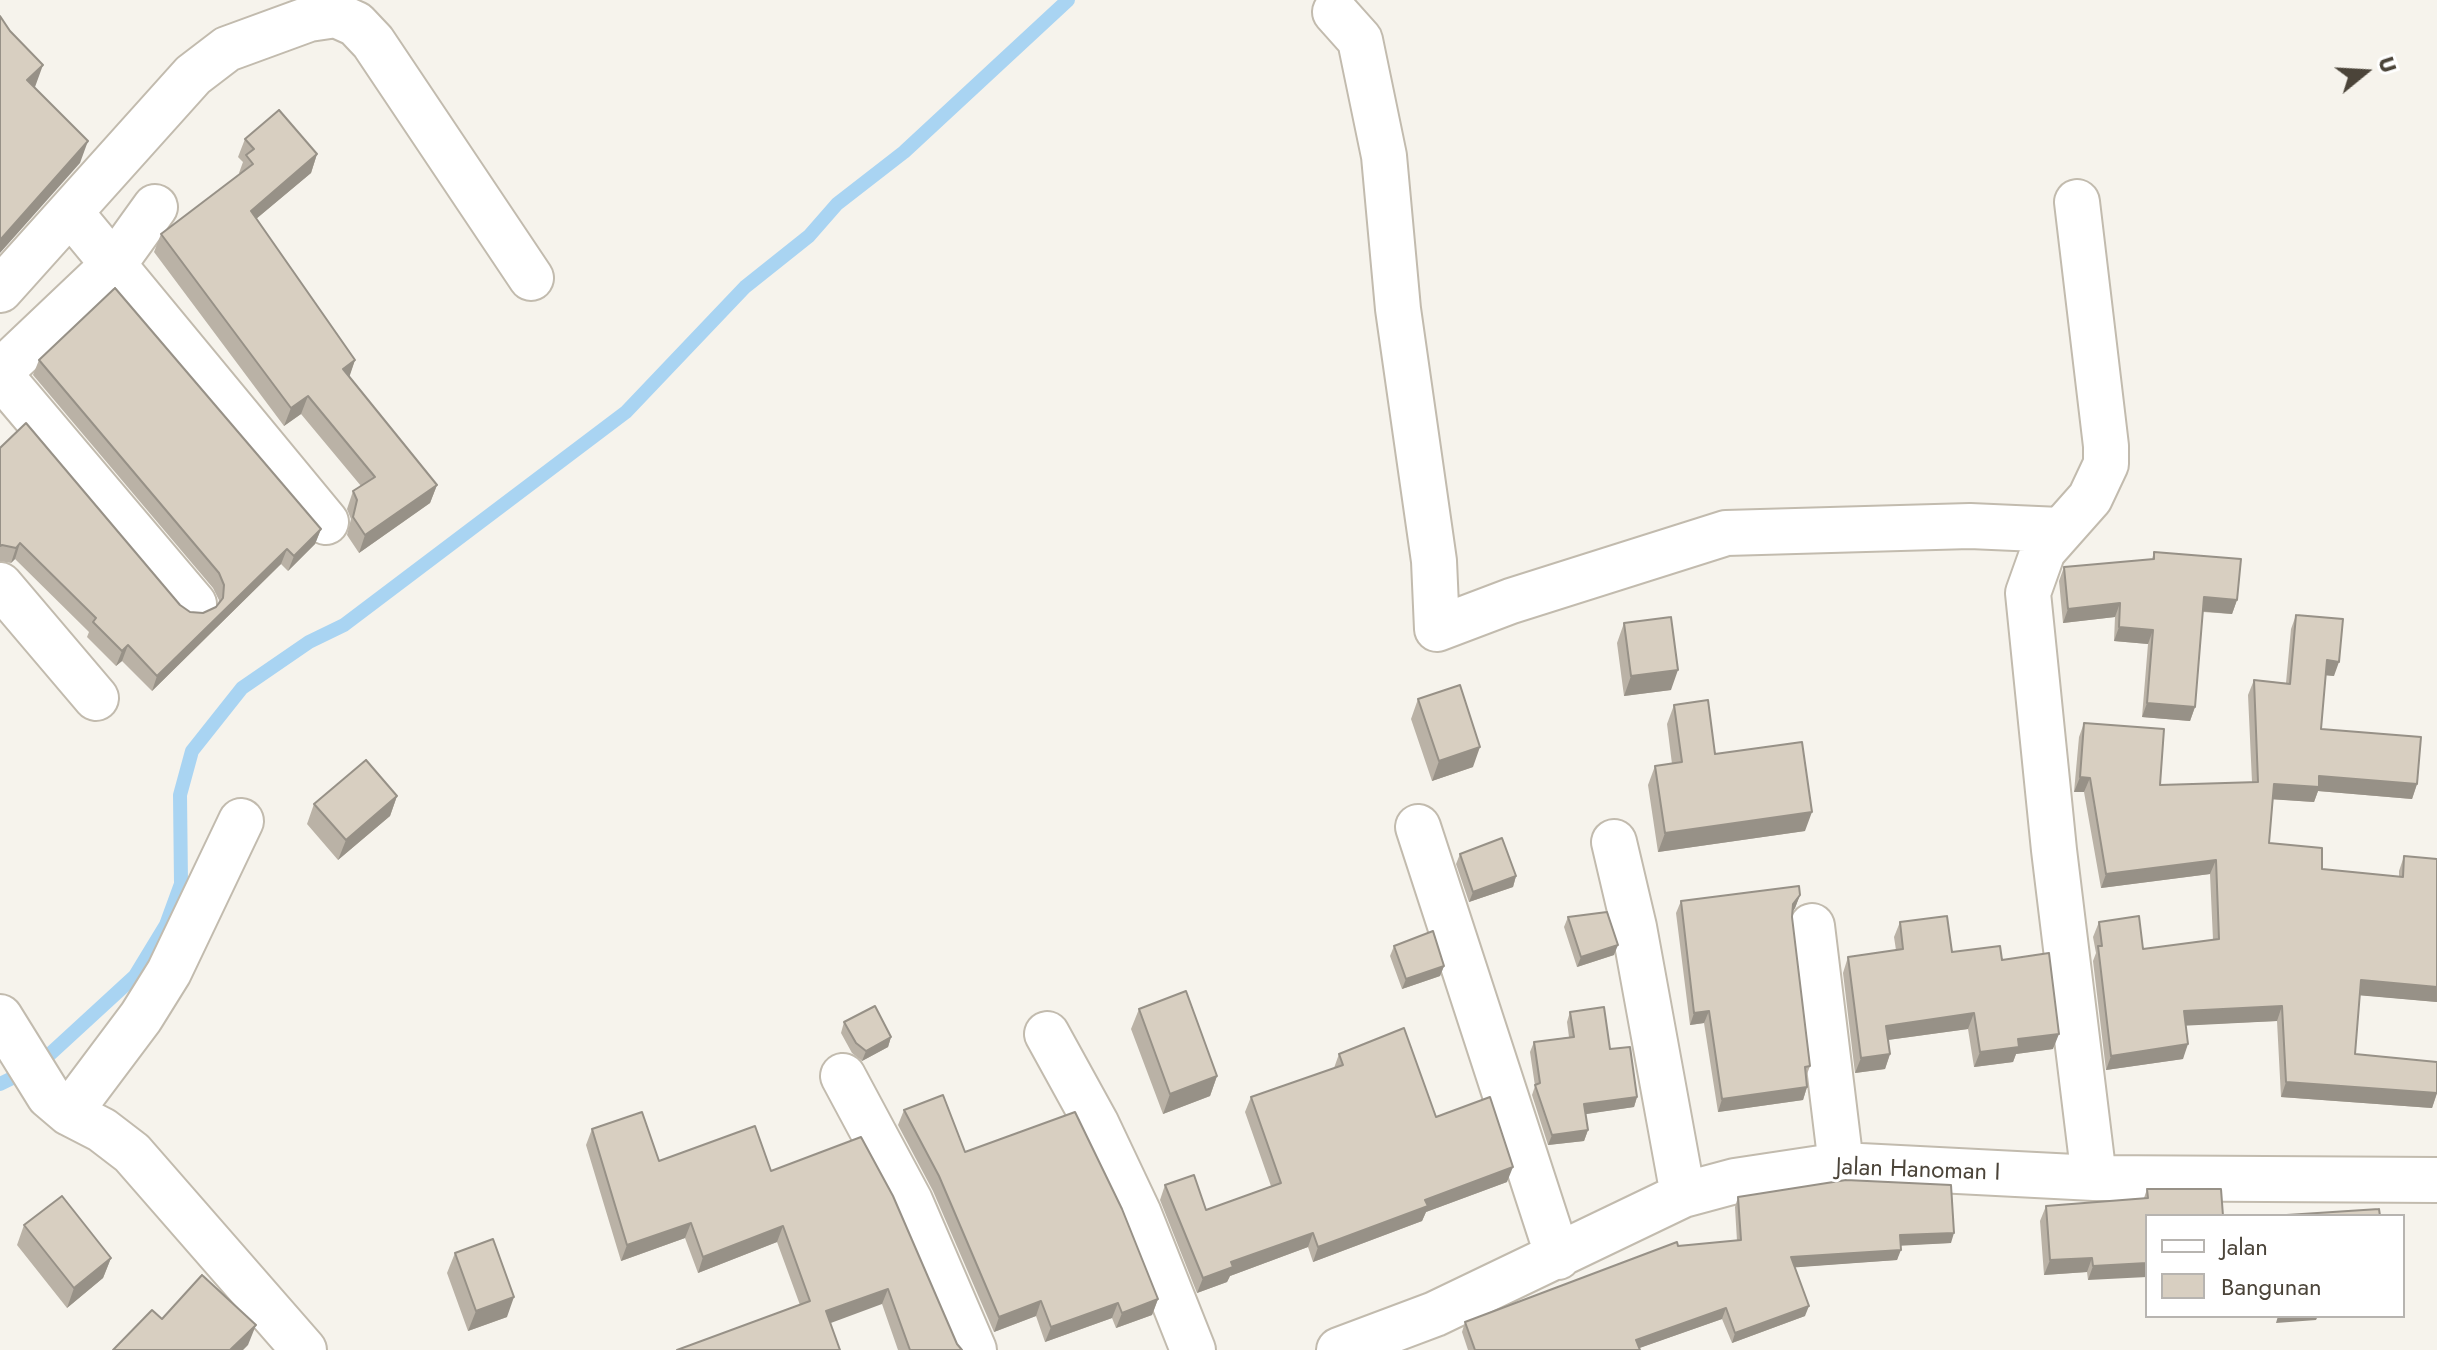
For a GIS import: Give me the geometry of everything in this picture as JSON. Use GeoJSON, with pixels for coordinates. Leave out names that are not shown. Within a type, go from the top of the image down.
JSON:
{"type":"FeatureCollection","features":[{"type":"Feature","properties":{"kind":"street"},"geometry":{"type":"LineString","coordinates":[[1335,12],[1360,40],[1384,156],[1398,309],[1434,561],[1437,629],[1511,601],[1726,533],[1970,526],[2060,530]]}},
{"type":"Feature","properties":{"kind":"street"},"geometry":{"type":"LineString","coordinates":[[0,290],[193,75],[227,49],[309,19],[336,15],[356,24],[373,42],[531,278]]}},
{"type":"Feature","properties":{"kind":"street"},"geometry":{"type":"LineString","coordinates":[[2077,202],[2106,464],[2090,498],[2043,551],[2028,593],[2054,850],[2094,1178]]}},
{"type":"Feature","properties":{"kind":"street"},"geometry":{"type":"LineString","coordinates":[[155,207],[114,264],[0,374],[194,604]]}},
{"type":"Feature","properties":{"kind":"street"},"geometry":{"type":"LineString","coordinates":[[70,212],[326,522]]}},
{"type":"Feature","properties":{"kind":"street"},"geometry":{"type":"LineString","coordinates":[[0,585],[96,698]]}},
{"type":"Feature","properties":{"kind":"street"},"geometry":{"type":"LineString","coordinates":[[59,1104],[141,1017],[169,972],[241,821]]}},
{"type":"Feature","properties":{"kind":"street"},"geometry":{"type":"LineString","coordinates":[[1418,827],[1558,1257]]}},
{"type":"Feature","properties":{"kind":"street"},"geometry":{"type":"LineString","coordinates":[[1614,842],[1634,927],[1683,1195]]}},
{"type":"Feature","properties":{"kind":"street"},"geometry":{"type":"LineString","coordinates":[[1812,926],[1841,1165]]}},
{"type":"Feature","properties":{"kind":"street"},"geometry":{"type":"LineString","coordinates":[[7,1031],[59,1104],[132,1153],[304,1350]]}},
{"type":"Feature","properties":{"kind":"street"},"geometry":{"type":"LineString","coordinates":[[1047,1034],[1096,1123],[1139,1214],[1193,1350]]}},
{"type":"Feature","properties":{"kind":"street"},"geometry":{"type":"LineString","coordinates":[[843,1076],[910,1201],[974,1350]]}},
{"type":"Feature","properties":{"kind":"street","name":"Jalan Hanoman I"},"geometry":{"type":"LineString","coordinates":[[1339,1350],[1435,1314],[1683,1195],[1735,1181],[1841,1165],[2094,1178],[2437,1180]]}},
{"type":"Feature","properties":{"kind":"building"},"geometry":{"type":"Polygon","coordinates":[[[0,16],[43,65],[27,80],[88,141],[0,240],[0,16]]]}},
{"type":"Feature","properties":{"kind":"building"},"geometry":{"type":"Polygon","coordinates":[[[279,110],[317,154],[251,211],[355,360],[343,369],[437,485],[365,535],[353,517],[357,500],[353,491],[375,477],[308,396],[291,408],[161,234],[253,164],[246,155],[254,149],[245,139],[279,110]]]}},
{"type":"Feature","properties":{"kind":"building"},"geometry":{"type":"Polygon","coordinates":[[[115,288],[321,529],[294,556],[287,549],[157,676],[128,645],[122,651],[93,622],[96,618],[20,543],[16,548],[0,546],[0,448],[26,423],[180,605],[190,612],[203,613],[216,607],[223,598],[224,585],[219,573],[39,360],[115,288]]]}},
{"type":"Feature","properties":{"kind":"building"},"geometry":{"type":"Polygon","coordinates":[[[2154,552],[2241,559],[2237,600],[2204,597],[2195,707],[2147,703],[2153,630],[2119,627],[2120,603],[2068,609],[2064,567],[2154,559],[2154,552]]]}},
{"type":"Feature","properties":{"kind":"building"},"geometry":{"type":"Polygon","coordinates":[[[2296,615],[2343,619],[2339,662],[2327,660],[2321,729],[2421,737],[2417,784],[2319,776],[2319,787],[2274,784],[2269,843],[2322,848],[2322,869],[2403,877],[2404,856],[2437,859],[2437,987],[2361,980],[2355,1054],[2437,1062],[2437,1093],[2286,1082],[2282,1006],[2184,1011],[2188,1044],[2111,1056],[2098,946],[2102,946],[2099,922],[2139,916],[2143,949],[2219,939],[2216,860],[2106,874],[2090,778],[2080,777],[2084,723],[2164,729],[2160,785],[2258,782],[2254,680],[2290,684],[2296,615]]]}},
{"type":"Feature","properties":{"kind":"building"},"geometry":{"type":"Polygon","coordinates":[[[1671,617],[1678,670],[1631,676],[1624,623],[1671,617]]]}},
{"type":"Feature","properties":{"kind":"building"},"geometry":{"type":"Polygon","coordinates":[[[1460,685],[1480,747],[1439,761],[1418,699],[1460,685]]]}},
{"type":"Feature","properties":{"kind":"building"},"geometry":{"type":"Polygon","coordinates":[[[1708,700],[1715,754],[1802,742],[1812,812],[1665,833],[1655,766],[1682,762],[1674,705],[1708,700]]]}},
{"type":"Feature","properties":{"kind":"building"},"geometry":{"type":"Polygon","coordinates":[[[366,760],[397,796],[346,840],[314,804],[366,760]]]}},
{"type":"Feature","properties":{"kind":"building"},"geometry":{"type":"Polygon","coordinates":[[[1502,838],[1516,876],[1473,892],[1460,854],[1502,838]]]}},
{"type":"Feature","properties":{"kind":"building"},"geometry":{"type":"Polygon","coordinates":[[[1799,886],[1800,895],[1793,904],[1792,917],[1810,1066],[1805,1067],[1807,1087],[1722,1099],[1709,1011],[1694,1013],[1681,901],[1799,886]]]}},
{"type":"Feature","properties":{"kind":"building"},"geometry":{"type":"Polygon","coordinates":[[[1607,912],[1618,945],[1581,957],[1568,917],[1607,912]]]}},
{"type":"Feature","properties":{"kind":"building"},"geometry":{"type":"Polygon","coordinates":[[[1947,916],[1952,952],[2000,946],[2002,960],[2049,953],[2059,1034],[2018,1039],[2019,1047],[1980,1052],[1974,1013],[1886,1026],[1890,1054],[1861,1058],[1848,957],[1903,949],[1900,922],[1947,916]]]}},
{"type":"Feature","properties":{"kind":"building"},"geometry":{"type":"Polygon","coordinates":[[[1433,931],[1444,966],[1406,979],[1394,946],[1433,931]]]}},
{"type":"Feature","properties":{"kind":"building"},"geometry":{"type":"Polygon","coordinates":[[[1186,991],[1217,1076],[1170,1094],[1139,1009],[1186,991]]]}},
{"type":"Feature","properties":{"kind":"building"},"geometry":{"type":"Polygon","coordinates":[[[875,1006],[891,1037],[866,1051],[856,1043],[844,1022],[875,1006]]]}},
{"type":"Feature","properties":{"kind":"building"},"geometry":{"type":"Polygon","coordinates":[[[1604,1007],[1610,1049],[1630,1047],[1637,1097],[1584,1104],[1588,1130],[1552,1135],[1535,1085],[1540,1083],[1534,1042],[1574,1037],[1570,1012],[1604,1007]]]}},
{"type":"Feature","properties":{"kind":"building"},"geometry":{"type":"Polygon","coordinates":[[[1404,1028],[1436,1117],[1490,1097],[1513,1167],[1425,1200],[1428,1206],[1318,1247],[1313,1233],[1231,1262],[1233,1267],[1203,1278],[1165,1185],[1194,1175],[1206,1210],[1281,1183],[1251,1097],[1343,1065],[1339,1054],[1404,1028]]]}},
{"type":"Feature","properties":{"kind":"building"},"geometry":{"type":"Polygon","coordinates":[[[943,1095],[965,1152],[1075,1112],[1122,1209],[1158,1299],[1122,1313],[1118,1303],[1051,1327],[1041,1301],[999,1317],[939,1176],[904,1110],[943,1095]]]}},
{"type":"Feature","properties":{"kind":"building"},"geometry":{"type":"Polygon","coordinates":[[[642,1112],[659,1161],[755,1126],[771,1171],[861,1137],[893,1196],[962,1350],[910,1350],[888,1289],[826,1311],[840,1350],[677,1350],[810,1301],[783,1226],[703,1257],[691,1223],[627,1245],[592,1129],[642,1112]]]}},
{"type":"Feature","properties":{"kind":"building"},"geometry":{"type":"Polygon","coordinates":[[[1846,1180],[1951,1185],[1954,1233],[1900,1235],[1901,1250],[1791,1257],[1809,1306],[1735,1333],[1726,1308],[1636,1340],[1640,1350],[1475,1350],[1465,1322],[1677,1242],[1678,1246],[1741,1240],[1738,1197],[1846,1180]]]}},
{"type":"Feature","properties":{"kind":"building"},"geometry":{"type":"Polygon","coordinates":[[[2147,1189],[2221,1189],[2223,1214],[2145,1214],[2145,1263],[2093,1266],[2092,1258],[2050,1260],[2046,1206],[2148,1198],[2147,1189]]]}},
{"type":"Feature","properties":{"kind":"building"},"geometry":{"type":"Polygon","coordinates":[[[62,1196],[111,1258],[74,1288],[24,1225],[62,1196]]]}},
{"type":"Feature","properties":{"kind":"building"},"geometry":{"type":"Polygon","coordinates":[[[2379,1209],[2380,1214],[2302,1214],[2379,1209]]]}},
{"type":"Feature","properties":{"kind":"building"},"geometry":{"type":"Polygon","coordinates":[[[493,1239],[514,1297],[476,1311],[455,1253],[493,1239]]]}},
{"type":"Feature","properties":{"kind":"building"},"geometry":{"type":"Polygon","coordinates":[[[202,1275],[256,1325],[230,1350],[113,1350],[152,1310],[162,1319],[202,1275]]]}},
{"type":"Feature","properties":{"kind":"waterway"},"geometry":{"type":"LineString","coordinates":[[0,1084],[37,1066],[135,976],[166,925],[181,884],[180,795],[192,751],[242,688],[309,642],[344,625],[626,412],[745,287],[809,236],[837,204],[904,152],[1068,0]]}}]}
